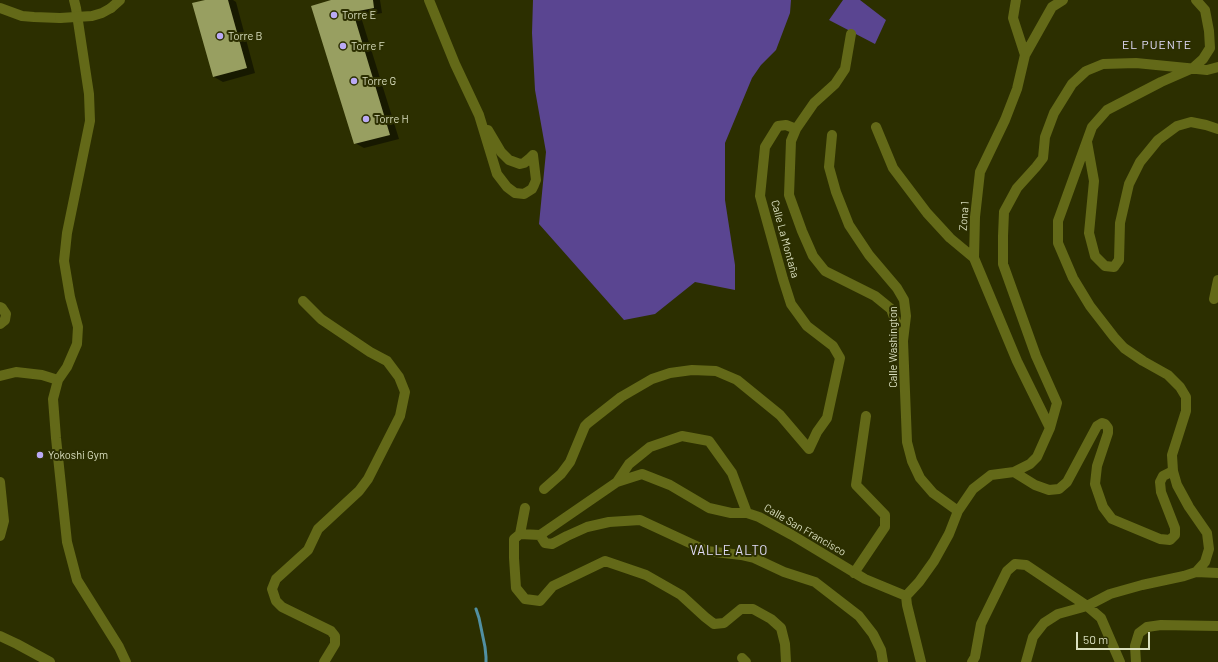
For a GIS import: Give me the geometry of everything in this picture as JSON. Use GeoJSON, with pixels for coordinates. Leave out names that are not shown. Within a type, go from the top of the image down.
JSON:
{"type":"FeatureCollection","features":[{"type":"Feature","properties":{"kind":"street"},"geometry":{"type":"LineString","coordinates":[[74,0],[89,94],[90,121],[67,234],[64,261],[70,296],[78,327],[77,344],[67,367],[58,380],[53,400],[67,542],[77,580],[119,647],[126,662]]}},
{"type":"Feature","properties":{"kind":"street"},"geometry":{"type":"LineString","coordinates":[[0,8],[22,16],[34,18],[92,16],[111,8],[120,0]]}},
{"type":"Feature","properties":{"kind":"street"},"geometry":{"type":"LineString","coordinates":[[429,0],[455,64],[479,115],[501,152],[509,160],[520,164],[524,163],[532,155],[536,180],[532,189],[528,192],[524,194],[515,193],[507,187],[497,174],[479,115]]}},
{"type":"Feature","properties":{"kind":"street"},"geometry":{"type":"LineString","coordinates":[[1016,0],[1013,18],[1025,55]]}},
{"type":"Feature","properties":{"kind":"street","name":"Zona 1"},"geometry":{"type":"LineString","coordinates":[[1050,428],[1017,361],[974,258],[975,218],[980,172],[1005,120],[1014,95],[1025,55],[1052,7],[1063,0]]}},
{"type":"Feature","properties":{"kind":"street"},"geometry":{"type":"LineString","coordinates":[[1196,0],[1205,10],[1209,31],[1210,48],[1203,59],[1193,68],[1107,110],[1092,127],[1058,221],[1058,244],[1073,278],[1090,306],[1124,348],[1168,375],[1180,387],[1186,398],[1186,411],[1172,455],[1173,471],[1177,485],[1189,507],[1207,533],[1210,549],[1205,562],[1196,572]]}},
{"type":"Feature","properties":{"kind":"street"},"geometry":{"type":"LineString","coordinates":[[796,129],[814,103],[835,84],[845,69],[851,34]]}},
{"type":"Feature","properties":{"kind":"street"},"geometry":{"type":"LineString","coordinates":[[921,662],[906,596],[919,582],[934,561],[949,534],[958,511],[973,488],[991,475],[1014,472],[1030,464],[1037,457],[1050,428],[1057,403],[1036,356],[1003,264],[1002,236],[1004,212],[1017,188],[1043,158],[1045,137],[1054,113],[1072,84],[1086,71],[1103,64],[1136,64],[1207,70],[1218,68]]}},
{"type":"Feature","properties":{"kind":"street"},"geometry":{"type":"LineString","coordinates":[[1087,141],[1094,182],[1089,233],[1095,256],[1105,266],[1114,267],[1119,260],[1120,223],[1129,184],[1140,162],[1158,140],[1177,126],[1191,122],[1218,129]]}},
{"type":"Feature","properties":{"kind":"street","name":"Calle La Montaña"},"geometry":{"type":"LineString","coordinates":[[544,488],[561,474],[570,462],[585,426],[588,423],[621,397],[652,379],[670,373],[692,370],[716,372],[737,380],[780,415],[810,449],[817,432],[827,418],[840,358],[833,346],[807,326],[791,304],[760,196],[765,147],[778,126],[786,125],[796,129],[791,141],[789,195],[802,232],[814,256],[825,271],[875,296],[891,309],[902,341]]}},
{"type":"Feature","properties":{"kind":"street"},"geometry":{"type":"LineString","coordinates":[[876,127],[894,168],[927,213],[950,238],[974,258]]}},
{"type":"Feature","properties":{"kind":"street","name":"Calle Washington"},"geometry":{"type":"LineString","coordinates":[[832,135],[829,167],[836,192],[849,225],[869,256],[897,288],[904,300],[906,316],[902,341],[907,442],[912,462],[920,478],[933,493],[958,511]]}},
{"type":"Feature","properties":{"kind":"street"},"geometry":{"type":"LineString","coordinates":[[1214,299],[1218,280]]}},
{"type":"Feature","properties":{"kind":"street"},"geometry":{"type":"LineString","coordinates":[[303,301],[321,319],[370,352],[387,361],[400,377],[405,392],[400,416],[368,479],[360,491],[318,529],[308,550],[276,579],[272,589],[276,601],[282,607],[331,631],[335,636],[335,644],[324,662]]}},
{"type":"Feature","properties":{"kind":"street"},"geometry":{"type":"LineString","coordinates":[[0,307],[6,314],[5,320],[0,324]]}},
{"type":"Feature","properties":{"kind":"street"},"geometry":{"type":"LineString","coordinates":[[0,376],[16,372],[42,375],[58,380]]}},
{"type":"Feature","properties":{"kind":"street"},"geometry":{"type":"LineString","coordinates":[[854,573],[885,527],[885,515],[856,485],[866,416]]}},
{"type":"Feature","properties":{"kind":"street"},"geometry":{"type":"LineString","coordinates":[[1014,472],[1035,485],[1048,490],[1059,489],[1067,482],[1097,426],[1102,423],[1105,424],[1108,428],[1108,433],[1097,466],[1095,484],[1103,507],[1112,519],[1160,539],[1170,540],[1176,535],[1175,528],[1161,492],[1160,482],[1164,476],[1173,471]]}},
{"type":"Feature","properties":{"kind":"street"},"geometry":{"type":"LineString","coordinates":[[617,482],[629,464],[650,447],[682,436],[709,441],[732,473],[747,513]]}},
{"type":"Feature","properties":{"kind":"street","name":"Calle San Francisco"},"geometry":{"type":"LineString","coordinates":[[540,535],[617,482],[642,474],[670,485],[709,508],[732,513],[747,513],[759,516],[865,579],[906,596]]}},
{"type":"Feature","properties":{"kind":"street"},"geometry":{"type":"LineString","coordinates":[[0,484],[4,521],[0,536]]}},
{"type":"Feature","properties":{"kind":"street"},"geometry":{"type":"LineString","coordinates":[[520,534],[525,508]]}},
{"type":"Feature","properties":{"kind":"street"},"geometry":{"type":"LineString","coordinates":[[786,662],[785,644],[781,628],[771,619],[754,609],[741,609],[724,623],[714,624],[704,617],[681,595],[646,575],[605,561],[553,586],[540,601],[525,599],[516,588],[514,538],[520,534],[540,535],[545,543],[552,544],[587,527],[610,522],[640,520],[707,551],[754,558],[784,572],[815,582],[859,616],[873,634],[882,650],[883,662]]}},
{"type":"Feature","properties":{"kind":"street"},"geometry":{"type":"LineString","coordinates":[[972,662],[975,657],[981,624],[1007,571],[1015,564],[1026,565],[1087,606],[1100,618],[1120,662]]}},
{"type":"Feature","properties":{"kind":"street"},"geometry":{"type":"LineString","coordinates":[[1026,662],[1033,637],[1044,623],[1058,614],[1087,606],[1110,594],[1142,585],[1196,572],[1218,573]]}},
{"type":"Feature","properties":{"kind":"street"},"geometry":{"type":"LineString","coordinates":[[1136,662],[1135,646],[1140,633],[1147,627],[1161,625],[1218,626]]}},
{"type":"Feature","properties":{"kind":"street"},"geometry":{"type":"LineString","coordinates":[[0,636],[50,662]]}},
{"type":"Feature","properties":{"kind":"shaded area"},"geometry":{"type":"Polygon","coordinates":[[[533,0],[791,0],[790,13],[776,50],[761,65],[752,78],[725,143],[725,200],[735,265],[735,290],[695,282],[655,314],[624,320],[539,224],[546,152],[535,90],[532,33],[533,0]]]}},
{"type":"Feature","properties":{"kind":"shaded area"},"geometry":{"type":"Polygon","coordinates":[[[843,0],[860,0],[886,20],[875,44],[829,20],[843,0]]]}},
{"type":"Feature","properties":{"kind":"building","name":"Torre B"},"geometry":{"type":"Polygon","coordinates":[[[205,0],[228,0],[247,68],[213,77],[192,3],[205,0]]]}},
{"type":"Feature","properties":{"kind":"building"},"geometry":{"type":"Polygon","coordinates":[[[331,0],[373,0],[374,8],[353,12],[390,135],[354,144],[311,6],[331,0]]]}},
{"type":"Feature","properties":{"kind":"waterway"},"geometry":{"type":"LineString","coordinates":[[476,609],[485,647],[486,662]]}},
{"type":"Feature","properties":{"kind":"place","name":"Torre E"},"geometry":{"type":"Point","coordinates":[334,15]}},
{"type":"Feature","properties":{"kind":"place","name":"Torre B"},"geometry":{"type":"Point","coordinates":[220,36]}},
{"type":"Feature","properties":{"kind":"place","name":"Torre F"},"geometry":{"type":"Point","coordinates":[343,46]}},
{"type":"Feature","properties":{"kind":"place","name":"Torre G"},"geometry":{"type":"Point","coordinates":[354,81]}},
{"type":"Feature","properties":{"kind":"place","name":"Torre H"},"geometry":{"type":"Point","coordinates":[366,119]}},
{"type":"Feature","properties":{"kind":"place","name":"Yokoshi Gym"},"geometry":{"type":"Point","coordinates":[40,455]}},
{"type":"Feature","properties":{"kind":"district","name":"EL PUENTE"},"geometry":{"type":"Point","coordinates":[1157,45]}},
{"type":"Feature","properties":{"kind":"district","name":"VALLE ALTO"},"geometry":{"type":"Point","coordinates":[729,551]}}]}
